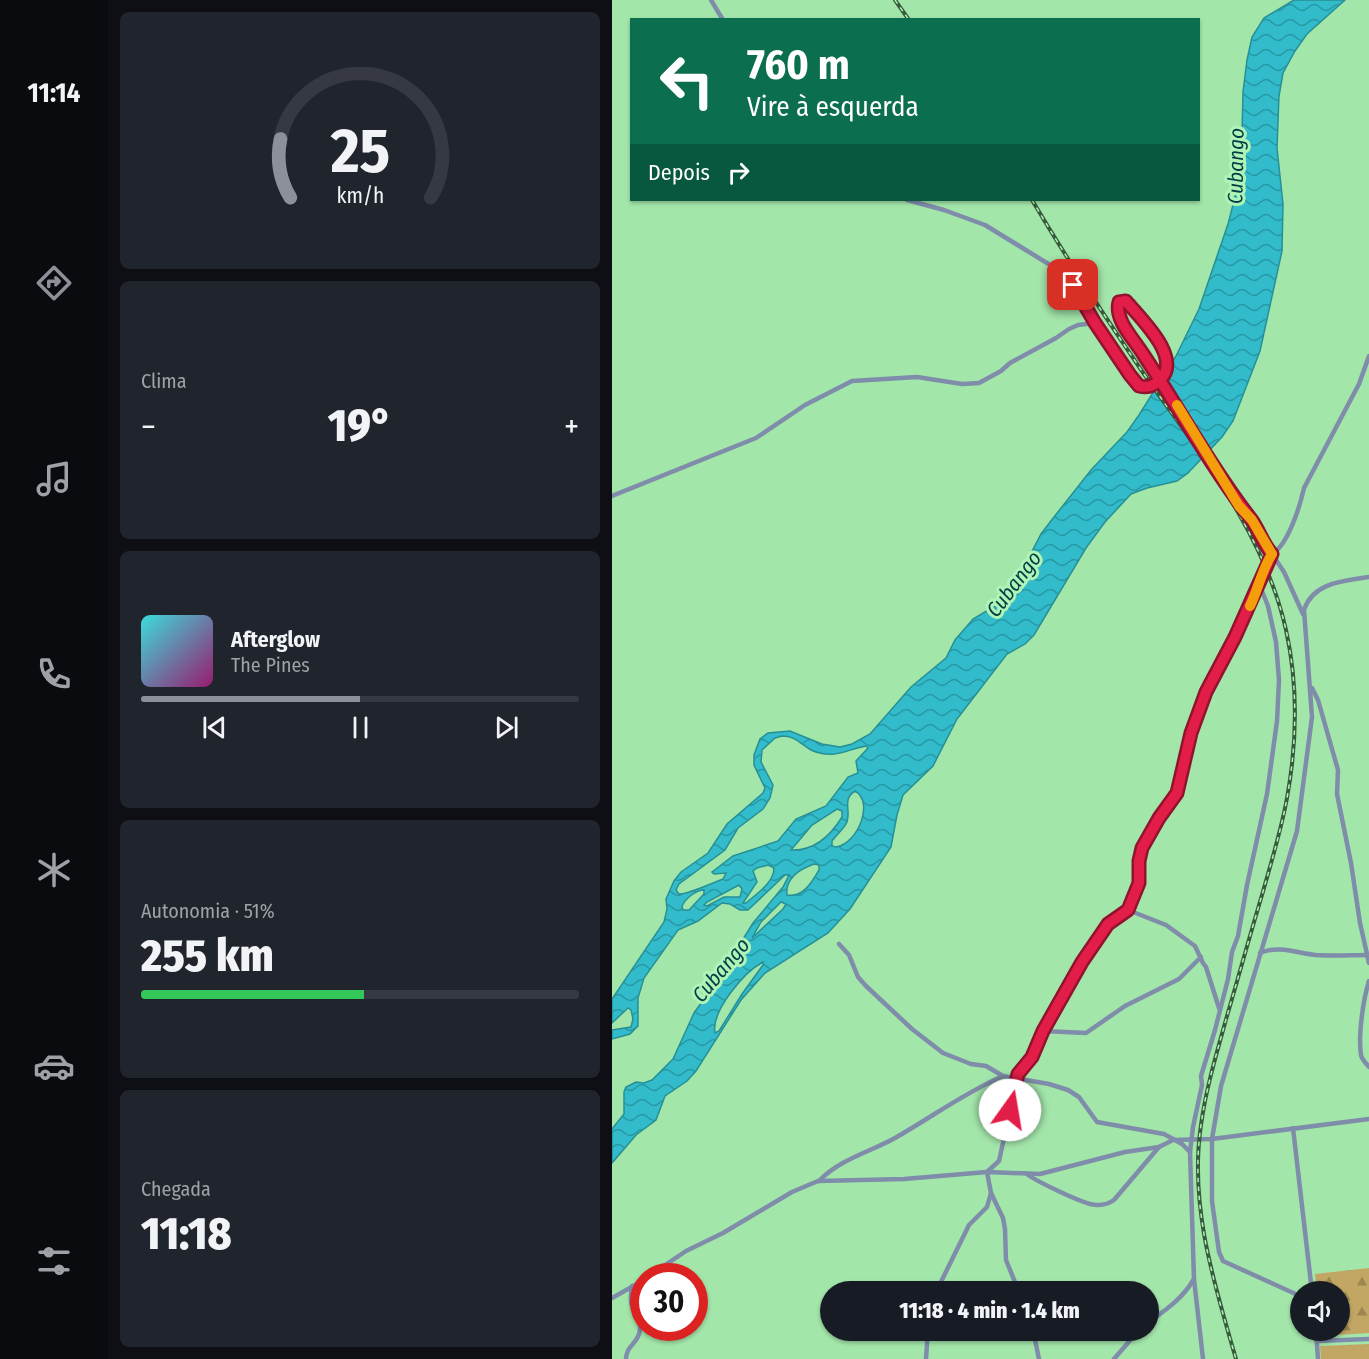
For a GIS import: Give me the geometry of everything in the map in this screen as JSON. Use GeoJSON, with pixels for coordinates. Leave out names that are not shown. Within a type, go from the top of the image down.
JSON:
{"type":"FeatureCollection","features":[{"type":"Feature","properties":{"kind":"street"},"geometry":{"type":"LineString","coordinates":[[711,0],[722,18]]}},
{"type":"Feature","properties":{"kind":"street"},"geometry":{"type":"LineString","coordinates":[[911,201],[985,225],[1052,265],[1069,279],[1095,323],[1136,383],[1142,387],[1153,385],[1162,378],[1166,372],[1167,355],[1126,301],[1118,303],[1119,315],[1156,373],[1211,459],[1272,554],[1289,582],[1304,616]]}},
{"type":"Feature","properties":{"kind":"street"},"geometry":{"type":"LineString","coordinates":[[612,496],[756,438],[805,405],[852,381],[917,377],[962,384],[979,383],[1069,329],[1078,325],[1095,323]]}},
{"type":"Feature","properties":{"kind":"street"},"geometry":{"type":"LineString","coordinates":[[987,1172],[999,1161],[1021,1070],[1032,1057],[1043,1031],[1099,935],[1116,917],[1128,910],[1139,883],[1139,861],[1142,848],[1177,793],[1191,733],[1206,692],[1260,586],[1268,561],[1285,540],[1304,488],[1359,384],[1369,357]]}},
{"type":"Feature","properties":{"kind":"street"},"geometry":{"type":"LineString","coordinates":[[1290,1291],[1223,1261],[1219,1252],[1212,1201],[1212,1139],[1221,1086],[1298,831],[1312,717],[1304,616],[1306,603],[1321,588],[1369,577]]}},
{"type":"Feature","properties":{"kind":"street"},"geometry":{"type":"LineString","coordinates":[[1203,1359],[1194,1279],[1190,1152],[1202,1085],[1201,1076],[1228,979],[1267,794],[1277,721],[1279,680],[1276,642],[1268,606],[1260,586]]}},
{"type":"Feature","properties":{"kind":"street"},"geometry":{"type":"LineString","coordinates":[[1311,686],[1318,700],[1338,770],[1337,794],[1362,937],[1369,955],[1369,963]]}},
{"type":"Feature","properties":{"kind":"street"},"geometry":{"type":"LineString","coordinates":[[1128,910],[1166,925],[1195,946],[1209,974],[1220,1011]]}},
{"type":"Feature","properties":{"kind":"street"},"geometry":{"type":"LineString","coordinates":[[839,944],[851,958],[858,977],[919,1035],[947,1056],[986,1066],[1003,1076],[1068,1090],[1079,1097],[1092,1116],[1101,1124],[1164,1134],[1182,1144],[1190,1152]]}},
{"type":"Feature","properties":{"kind":"street"},"geometry":{"type":"LineString","coordinates":[[1260,953],[1277,948],[1283,951],[1318,955],[1369,955]]}},
{"type":"Feature","properties":{"kind":"street"},"geometry":{"type":"LineString","coordinates":[[1043,1031],[1086,1033],[1125,1006],[1179,979],[1201,957]]}},
{"type":"Feature","properties":{"kind":"street"},"geometry":{"type":"LineString","coordinates":[[1369,981],[1362,1018],[1361,1057],[1369,1067]]}},
{"type":"Feature","properties":{"kind":"street"},"geometry":{"type":"LineString","coordinates":[[668,1263],[792,1192],[819,1181],[854,1156],[894,1138],[960,1097],[1003,1076]]}},
{"type":"Feature","properties":{"kind":"street"},"geometry":{"type":"LineString","coordinates":[[1027,1174],[1044,1184],[1092,1204],[1104,1204],[1114,1200],[1159,1148],[1173,1140],[1212,1139],[1369,1119]]}},
{"type":"Feature","properties":{"kind":"street"},"geometry":{"type":"LineString","coordinates":[[1293,1128],[1311,1281]]}},
{"type":"Feature","properties":{"kind":"street"},"geometry":{"type":"LineString","coordinates":[[819,1181],[904,1179],[987,1172],[1040,1174],[1125,1152],[1159,1148]]}},
{"type":"Feature","properties":{"kind":"street"},"geometry":{"type":"LineString","coordinates":[[987,1172],[991,1193],[1003,1218],[1006,1260],[1015,1281]]}},
{"type":"Feature","properties":{"kind":"street"},"geometry":{"type":"LineString","coordinates":[[941,1281],[969,1225],[987,1207],[991,1193]]}},
{"type":"Feature","properties":{"kind":"street"},"geometry":{"type":"LineString","coordinates":[[1159,1314],[1186,1293],[1194,1279]]}},
{"type":"Feature","properties":{"kind":"street"},"geometry":{"type":"LineString","coordinates":[[612,1298],[630,1287]]}},
{"type":"Feature","properties":{"kind":"street"},"geometry":{"type":"LineString","coordinates":[[1350,1340],[1369,1339]]}},
{"type":"Feature","properties":{"kind":"street"},"geometry":{"type":"LineString","coordinates":[[626,1359],[627,1352],[635,1341]]}},
{"type":"Feature","properties":{"kind":"street"},"geometry":{"type":"LineString","coordinates":[[926,1359],[927,1341]]}},
{"type":"Feature","properties":{"kind":"street"},"geometry":{"type":"LineString","coordinates":[[1035,1341],[1039,1359]]}},
{"type":"Feature","properties":{"kind":"street"},"geometry":{"type":"LineString","coordinates":[[1114,1359],[1129,1341]]}},
{"type":"Feature","properties":{"kind":"street"},"geometry":{"type":"LineString","coordinates":[[1317,1341],[1318,1359]]}},
{"type":"Feature","properties":{"kind":"green space"},"geometry":{"type":"Polygon","coordinates":[[[1369,1268],[1369,1333],[1350,1334],[1350,1281],[1316,1281],[1315,1274],[1369,1268]]]}},
{"type":"Feature","properties":{"kind":"green space"},"geometry":{"type":"Polygon","coordinates":[[[1369,1344],[1369,1359],[1321,1359],[1320,1346],[1369,1344]]]}},
{"type":"Feature","properties":{"kind":"water"},"geometry":{"type":"Polygon","coordinates":[[[1294,0],[1345,0],[1307,34],[1283,73],[1279,96],[1277,148],[1283,204],[1282,251],[1260,351],[1233,421],[1222,437],[1188,473],[1177,481],[1131,494],[1105,522],[1086,548],[1034,635],[1025,644],[1007,654],[957,719],[933,766],[903,795],[891,847],[850,909],[828,933],[765,973],[741,1000],[696,1071],[687,1081],[665,1096],[656,1120],[636,1135],[612,1163],[612,1129],[624,1114],[626,1087],[636,1082],[644,1083],[652,1080],[673,1059],[694,1013],[753,923],[783,887],[789,875],[785,875],[748,910],[740,910],[730,904],[722,903],[698,921],[678,930],[644,978],[638,998],[638,1026],[630,1034],[612,1039],[612,1030],[631,1027],[633,1019],[631,1010],[628,1008],[612,1023],[612,999],[664,922],[667,909],[666,899],[674,881],[681,872],[708,853],[727,824],[763,793],[765,788],[754,765],[754,755],[760,739],[768,733],[790,731],[822,744],[840,747],[852,744],[870,734],[911,687],[946,658],[955,640],[973,619],[1010,594],[1041,534],[1091,470],[1127,432],[1176,356],[1199,309],[1228,224],[1241,174],[1243,92],[1247,60],[1252,37],[1264,18],[1294,0]],[[782,736],[775,738],[762,750],[761,762],[773,785],[770,798],[763,809],[738,828],[725,850],[679,884],[676,890],[679,894],[723,879],[726,873],[714,874],[712,872],[733,856],[778,841],[796,819],[826,806],[848,777],[858,773],[856,761],[868,748],[866,746],[826,754],[811,750],[791,737],[782,736]],[[855,791],[849,798],[847,822],[832,841],[832,846],[844,844],[851,838],[861,821],[863,803],[861,796],[855,791]],[[837,809],[812,825],[791,850],[807,848],[821,841],[838,824],[842,811],[837,809]],[[814,864],[791,879],[787,895],[802,892],[819,870],[819,865],[814,864]],[[768,865],[753,871],[757,882],[743,903],[746,903],[768,883],[774,868],[768,865]],[[739,885],[704,905],[707,906],[724,897],[740,897],[742,889],[739,885]],[[704,890],[698,891],[686,900],[682,906],[683,910],[689,910],[704,894],[704,890]],[[781,902],[761,922],[752,938],[786,904],[781,902]],[[763,962],[738,983],[718,1014],[715,1033],[719,1031],[763,962]]]}},
{"type":"Feature","properties":{"kind":"railway"},"geometry":{"type":"LineString","coordinates":[[895,0],[908,18]]}},
{"type":"Feature","properties":{"kind":"railway"},"geometry":{"type":"LineString","coordinates":[[1033,201],[1144,374],[1228,495],[1246,527],[1276,594],[1290,650],[1295,714],[1293,756],[1287,798],[1276,847],[1212,1070],[1203,1111],[1198,1155],[1198,1185],[1206,1244],[1236,1359]]}},
{"type":"Feature","properties":{"kind":"slow traffic"},"geometry":{"type":"LineString","coordinates":[[1177,405],[1239,506],[1252,520],[1272,554],[1250,606]]}},
{"type":"Feature","properties":{"kind":"route"},"geometry":{"type":"LineString","coordinates":[[1010,1110],[1018,1074],[1032,1057],[1043,1031],[1082,962],[1108,924],[1128,910],[1139,883],[1139,861],[1142,848],[1177,793],[1191,733],[1206,692],[1260,586],[1272,554],[1252,520],[1239,506],[1211,459],[1167,391],[1156,373],[1122,321],[1118,303],[1126,301],[1161,345],[1167,355],[1166,372],[1162,378],[1153,385],[1150,387],[1139,386],[1095,323],[1073,285]]}},
{"type":"Feature","properties":{"kind":"water label","name":"Cubango"},"geometry":{"type":"Point","coordinates":[1236,166]}},
{"type":"Feature","properties":{"kind":"water label","name":"Cubango"},"geometry":{"type":"Point","coordinates":[1014,584]}},
{"type":"Feature","properties":{"kind":"water label","name":"Cubango"},"geometry":{"type":"Point","coordinates":[721,970]}}]}
